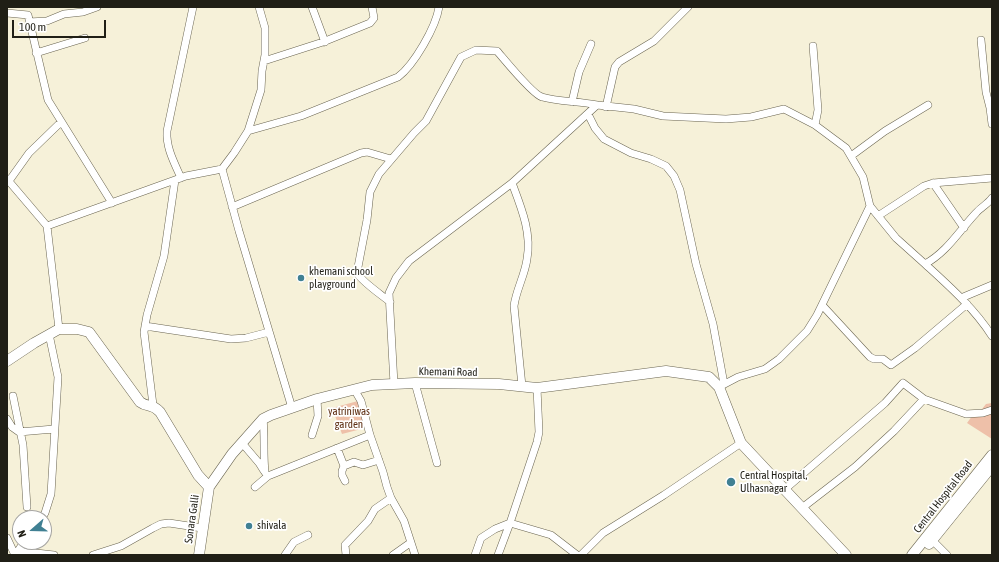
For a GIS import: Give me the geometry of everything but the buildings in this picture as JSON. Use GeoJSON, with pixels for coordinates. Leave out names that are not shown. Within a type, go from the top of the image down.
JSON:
{"type":"FeatureCollection","features":[{"type":"Feature","properties":{"kind":"street"},"geometry":{"type":"LineString","coordinates":[[29,22],[47,21],[64,14],[83,12],[97,7]]}},
{"type":"Feature","properties":{"kind":"street"},"geometry":{"type":"LineString","coordinates":[[152,406],[144,342],[145,326],[164,256],[178,179],[166,140],[193,7]]}},
{"type":"Feature","properties":{"kind":"street"},"geometry":{"type":"LineString","coordinates":[[47,226],[178,179],[222,169],[242,142],[248,131],[261,90],[265,55],[265,28],[259,7]]}},
{"type":"Feature","properties":{"kind":"street"},"geometry":{"type":"LineString","coordinates":[[312,7],[325,42]]}},
{"type":"Feature","properties":{"kind":"street"},"geometry":{"type":"LineString","coordinates":[[264,61],[325,42],[370,24],[374,18],[372,7]]}},
{"type":"Feature","properties":{"kind":"street"},"geometry":{"type":"LineString","coordinates":[[248,131],[301,116],[398,77],[406,71],[435,24],[439,7]]}},
{"type":"Feature","properties":{"kind":"street"},"geometry":{"type":"LineString","coordinates":[[606,107],[615,67],[619,62],[654,41],[688,7]]}},
{"type":"Feature","properties":{"kind":"street"},"geometry":{"type":"LineString","coordinates":[[7,13],[28,16],[48,100],[112,202]]}},
{"type":"Feature","properties":{"kind":"street"},"geometry":{"type":"LineString","coordinates":[[36,53],[85,38]]}},
{"type":"Feature","properties":{"kind":"street"},"geometry":{"type":"LineString","coordinates":[[981,40],[986,92],[992,124]]}},
{"type":"Feature","properties":{"kind":"street"},"geometry":{"type":"LineString","coordinates":[[572,102],[579,72],[591,44]]}},
{"type":"Feature","properties":{"kind":"street"},"geometry":{"type":"LineString","coordinates":[[813,46],[818,110],[815,126]]}},
{"type":"Feature","properties":{"kind":"street"},"geometry":{"type":"LineString","coordinates":[[390,302],[366,284],[358,275],[370,192],[379,174],[426,121],[461,57],[476,50],[497,51],[515,73],[540,97],[582,102],[606,107],[634,109],[663,116],[726,119],[751,116],[784,109],[815,126],[846,148],[863,177],[870,206],[896,238],[967,304],[983,322],[992,336]]}},
{"type":"Feature","properties":{"kind":"street"},"geometry":{"type":"LineString","coordinates":[[394,384],[390,293],[396,278],[410,261],[512,183],[597,105]]}},
{"type":"Feature","properties":{"kind":"street"},"geometry":{"type":"LineString","coordinates":[[851,156],[885,130],[928,105]]}},
{"type":"Feature","properties":{"kind":"street"},"geometry":{"type":"LineString","coordinates":[[588,114],[595,128],[604,139],[631,153],[651,159],[666,166],[674,176],[680,190],[696,264],[713,324],[722,385],[741,443],[846,555]]}},
{"type":"Feature","properties":{"kind":"street"},"geometry":{"type":"LineString","coordinates":[[59,329],[47,226],[9,183],[28,153],[61,122]]}},
{"type":"Feature","properties":{"kind":"street"},"geometry":{"type":"LineString","coordinates":[[232,207],[361,153],[367,152],[391,159]]}},
{"type":"Feature","properties":{"kind":"street"},"geometry":{"type":"LineString","coordinates":[[222,169],[292,408]]}},
{"type":"Feature","properties":{"kind":"street"},"geometry":{"type":"LineString","coordinates":[[878,216],[924,186],[933,183],[992,178]]}},
{"type":"Feature","properties":{"kind":"street"},"geometry":{"type":"LineString","coordinates":[[512,183],[523,211],[528,245],[527,259],[515,297],[514,306],[522,386]]}},
{"type":"Feature","properties":{"kind":"street"},"geometry":{"type":"LineString","coordinates":[[933,183],[964,228]]}},
{"type":"Feature","properties":{"kind":"street"},"geometry":{"type":"LineString","coordinates":[[925,264],[936,258],[977,212],[992,198]]}},
{"type":"Feature","properties":{"kind":"street"},"geometry":{"type":"LineString","coordinates":[[722,385],[738,377],[765,369],[779,359],[807,332],[822,305],[870,206]]}},
{"type":"Feature","properties":{"kind":"street"},"geometry":{"type":"LineString","coordinates":[[961,298],[992,285]]}},
{"type":"Feature","properties":{"kind":"street"},"geometry":{"type":"LineString","coordinates":[[822,305],[870,357],[874,359],[883,359],[892,365],[915,348],[967,304]]}},
{"type":"Feature","properties":{"kind":"street"},"geometry":{"type":"LineString","coordinates":[[983,322],[992,321]]}},
{"type":"Feature","properties":{"kind":"street"},"geometry":{"type":"LineString","coordinates":[[145,326],[231,339],[246,338],[269,332]]}},
{"type":"Feature","properties":{"kind":"street"},"geometry":{"type":"LineString","coordinates":[[7,361],[34,342],[59,329],[77,329],[89,332],[140,402],[152,406],[160,412],[198,475],[209,487]]}},
{"type":"Feature","properties":{"kind":"street"},"geometry":{"type":"LineString","coordinates":[[46,510],[51,494],[58,377],[49,334]]}},
{"type":"Feature","properties":{"kind":"street","name":"Khemani Road"},"geometry":{"type":"LineString","coordinates":[[209,487],[232,454],[263,419],[317,399],[372,385],[415,383],[499,384],[537,388],[666,370],[709,377],[722,385]]}},
{"type":"Feature","properties":{"kind":"street"},"geometry":{"type":"LineString","coordinates":[[415,383],[437,463]]}},
{"type":"Feature","properties":{"kind":"street"},"geometry":{"type":"LineString","coordinates":[[784,490],[885,403],[903,383],[924,399],[966,414],[983,413],[992,410]]}},
{"type":"Feature","properties":{"kind":"street"},"geometry":{"type":"LineString","coordinates":[[498,555],[510,524],[537,442],[539,432],[537,388]]}},
{"type":"Feature","properties":{"kind":"street"},"geometry":{"type":"LineString","coordinates":[[354,389],[361,401],[370,435],[391,498],[404,521],[415,555]]}},
{"type":"Feature","properties":{"kind":"street"},"geometry":{"type":"LineString","coordinates":[[13,396],[19,432],[23,445],[27,507]]}},
{"type":"Feature","properties":{"kind":"street"},"geometry":{"type":"LineString","coordinates":[[312,435],[318,416],[317,399]]}},
{"type":"Feature","properties":{"kind":"street"},"geometry":{"type":"LineString","coordinates":[[802,508],[855,467],[894,431],[924,399]]}},
{"type":"Feature","properties":{"kind":"street"},"geometry":{"type":"LineString","coordinates":[[7,419],[12,427],[19,432],[54,429]]}},
{"type":"Feature","properties":{"kind":"street"},"geometry":{"type":"LineString","coordinates":[[263,419],[265,431],[264,459],[266,474]]}},
{"type":"Feature","properties":{"kind":"street"},"geometry":{"type":"LineString","coordinates":[[255,487],[266,474],[370,435]]}},
{"type":"Feature","properties":{"kind":"street"},"geometry":{"type":"LineString","coordinates":[[242,443],[259,462],[266,474]]}},
{"type":"Feature","properties":{"kind":"street"},"geometry":{"type":"LineString","coordinates":[[581,555],[603,533],[664,495],[741,443]]}},
{"type":"Feature","properties":{"kind":"street"},"geometry":{"type":"LineString","coordinates":[[337,448],[344,466],[342,475],[344,481]]}},
{"type":"Feature","properties":{"kind":"street","name":"Central Hospital Road"},"geometry":{"type":"LineString","coordinates":[[921,555],[930,538],[992,455]]}},
{"type":"Feature","properties":{"kind":"street"},"geometry":{"type":"LineString","coordinates":[[344,466],[354,462],[363,464],[379,460]]}},
{"type":"Feature","properties":{"kind":"street","name":"Central Hospital Road"},"geometry":{"type":"LineString","coordinates":[[912,555],[930,538],[992,466]]}},
{"type":"Feature","properties":{"kind":"street","name":"Sonara Galli"},"geometry":{"type":"LineString","coordinates":[[199,555],[209,487]]}},
{"type":"Feature","properties":{"kind":"street"},"geometry":{"type":"LineString","coordinates":[[346,555],[345,545],[368,521],[375,509],[391,498]]}},
{"type":"Feature","properties":{"kind":"street"},"geometry":{"type":"LineString","coordinates":[[93,555],[121,546],[161,524],[169,523],[202,528]]}},
{"type":"Feature","properties":{"kind":"street"},"geometry":{"type":"LineString","coordinates":[[475,555],[481,538],[495,529],[510,524],[551,535],[578,555]]}},
{"type":"Feature","properties":{"kind":"street"},"geometry":{"type":"LineString","coordinates":[[285,555],[294,542],[308,535]]}},
{"type":"Feature","properties":{"kind":"street"},"geometry":{"type":"LineString","coordinates":[[7,538],[16,554],[54,555]]}},
{"type":"Feature","properties":{"kind":"street"},"geometry":{"type":"LineString","coordinates":[[930,538],[947,555]]}},
{"type":"Feature","properties":{"kind":"street"},"geometry":{"type":"LineString","coordinates":[[392,555],[410,543]]}},
{"type":"Feature","properties":{"kind":"green space","name":"yatriniwas garden"},"geometry":{"type":"Polygon","coordinates":[[[358,401],[365,428],[342,434],[332,408],[358,401]]]}},
{"type":"Feature","properties":{"kind":"green space"},"geometry":{"type":"Polygon","coordinates":[[[992,403],[992,439],[967,423],[975,412],[978,414],[986,404],[992,403]]]}},
{"type":"Feature","properties":{"kind":"place","name":"khemani school playground"},"geometry":{"type":"Point","coordinates":[301,278]}},
{"type":"Feature","properties":{"kind":"place","name":"Central Hospital, Ulhasnagar"},"geometry":{"type":"Point","coordinates":[731,482]}},
{"type":"Feature","properties":{"kind":"place","name":"shivala"},"geometry":{"type":"Point","coordinates":[249,526]}}]}
